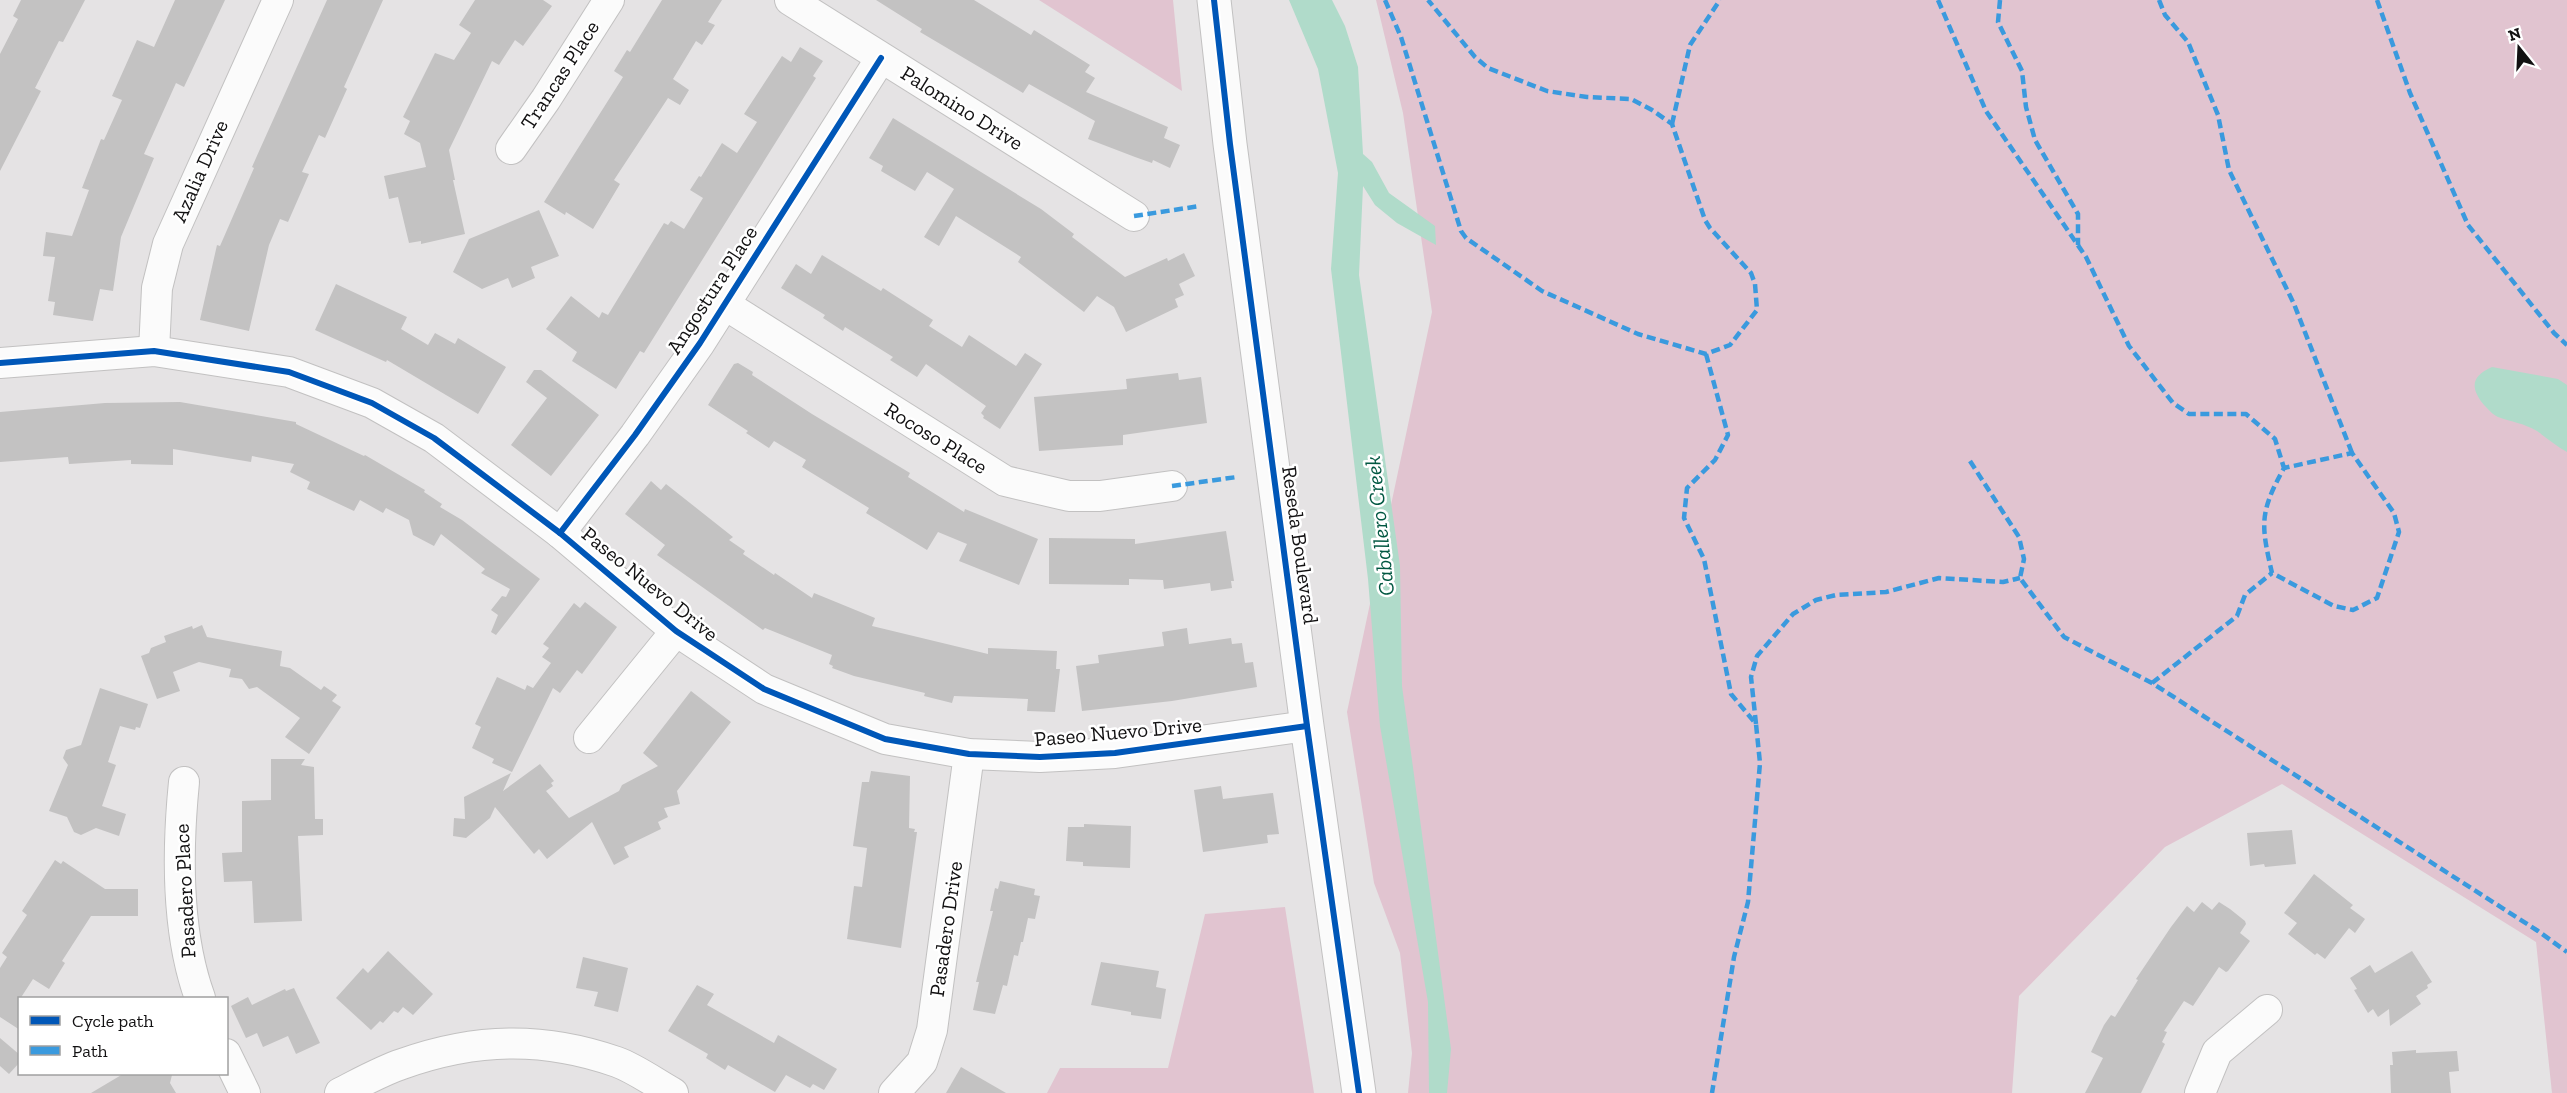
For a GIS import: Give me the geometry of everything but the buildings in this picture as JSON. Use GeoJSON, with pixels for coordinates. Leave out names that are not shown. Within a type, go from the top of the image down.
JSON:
{"type":"FeatureCollection","features":[{"type":"Feature","properties":{"kind":"main road","name":"Reseda Boulevard"},"geometry":{"type":"LineString","coordinates":[[1214,0],[1233,168],[1307,726],[1359,1093]]}},
{"type":"Feature","properties":{"kind":"street","name":"Azalia Drive"},"geometry":{"type":"LineString","coordinates":[[154,351],[157,288],[168,244],[278,0]]}},
{"type":"Feature","properties":{"kind":"street","name":"Trancas Place"},"geometry":{"type":"LineString","coordinates":[[511,149],[609,0]]}},
{"type":"Feature","properties":{"kind":"street","name":"Palomino Drive"},"geometry":{"type":"LineString","coordinates":[[790,0],[1134,216]]}},
{"type":"Feature","properties":{"kind":"street","name":"Angostura Place"},"geometry":{"type":"LineString","coordinates":[[560,533],[635,435],[724,304],[881,58]]}},
{"type":"Feature","properties":{"kind":"street","name":"Rocoso Place"},"geometry":{"type":"LineString","coordinates":[[724,304],[1005,481],[1069,496],[1100,496],[1172,486]]}},
{"type":"Feature","properties":{"kind":"street","name":"Paseo Nuevo Drive"},"geometry":{"type":"LineString","coordinates":[[0,363],[154,351],[289,372],[372,403],[434,438],[560,533],[676,631],[764,689],[885,739],[969,754],[1040,757],[1115,753],[1307,726]]}},
{"type":"Feature","properties":{"kind":"street"},"geometry":{"type":"LineString","coordinates":[[589,738],[676,631]]}},
{"type":"Feature","properties":{"kind":"street","name":"Pasadero Drive"},"geometry":{"type":"LineString","coordinates":[[894,1093],[922,1062],[932,1030],[969,754]]}},
{"type":"Feature","properties":{"kind":"street","name":"Pasadero Place"},"geometry":{"type":"LineString","coordinates":[[184,782],[181,816],[183,925],[189,968],[199,997]]}},
{"type":"Feature","properties":{"kind":"street"},"geometry":{"type":"LineString","coordinates":[[2200,1093],[2217,1052],[2267,1010]]}},
{"type":"Feature","properties":{"kind":"street"},"geometry":{"type":"LineString","coordinates":[[340,1093],[400,1064],[460,1046],[514,1042],[568,1048],[618,1063],[673,1093]]}},
{"type":"Feature","properties":{"kind":"street"},"geometry":{"type":"LineString","coordinates":[[228,1058],[245,1093]]}},
{"type":"Feature","properties":{"kind":"shaded area"},"geometry":{"type":"Polygon","coordinates":[[[1039,0],[1173,0],[1182,91],[1039,0]]]}},
{"type":"Feature","properties":{"kind":"shaded area"},"geometry":{"type":"Polygon","coordinates":[[[1376,0],[2567,0],[2567,1093],[2552,1093],[2536,942],[2282,784],[2165,847],[2019,996],[2012,1093],[1408,1093],[1412,1053],[1400,953],[1374,883],[1347,712],[1432,312],[1403,113],[1376,0]]]}},
{"type":"Feature","properties":{"kind":"shaded area"},"geometry":{"type":"Polygon","coordinates":[[[1285,907],[1314,1093],[1047,1093],[1060,1068],[1168,1068],[1205,914],[1285,907]]]}},
{"type":"Feature","properties":{"kind":"water","name":"Caballero Creek"},"geometry":{"type":"Polygon","coordinates":[[[1289,0],[1332,0],[1345,26],[1358,67],[1363,154],[1372,162],[1389,193],[1435,226],[1436,245],[1397,223],[1375,205],[1363,186],[1359,275],[1400,566],[1402,686],[1451,1049],[1447,1093],[1429,1093],[1428,1002],[1380,726],[1368,579],[1331,269],[1338,173],[1318,69],[1289,0]]]}},
{"type":"Feature","properties":{"kind":"water"},"geometry":{"type":"Polygon","coordinates":[[[2492,367],[2558,379],[2567,385],[2567,452],[2532,428],[2496,416],[2484,405],[2476,393],[2475,383],[2480,374],[2492,367]]]}},
{"type":"Feature","properties":{"kind":"marked path"},"geometry":{"type":"LineString","coordinates":[[1385,0],[1401,37],[1461,231],[1466,238],[1542,291],[1638,334],[1706,354],[1730,345],[1757,310],[1755,284],[1751,273],[1705,220],[1672,124],[1631,99],[1587,97],[1547,91],[1488,68],[1475,57],[1428,0]]}},
{"type":"Feature","properties":{"kind":"marked path"},"geometry":{"type":"LineString","coordinates":[[1672,124],[1690,45],[1720,0]]}},
{"type":"Feature","properties":{"kind":"marked path"},"geometry":{"type":"LineString","coordinates":[[1938,0],[1986,111],[2086,257],[2129,346],[2173,403],[2189,414],[2246,414],[2275,439],[2284,468],[2270,497],[2264,519],[2272,573],[2334,606],[2353,610],[2377,598],[2399,532],[2394,513],[2352,453],[2284,468]]}},
{"type":"Feature","properties":{"kind":"marked path"},"geometry":{"type":"LineString","coordinates":[[2000,0],[1998,22],[2022,71],[2026,107],[2035,140],[2078,214],[2078,245]]}},
{"type":"Feature","properties":{"kind":"marked path"},"geometry":{"type":"LineString","coordinates":[[2159,0],[2165,15],[2188,42],[2218,115],[2229,170],[2294,304],[2352,453]]}},
{"type":"Feature","properties":{"kind":"marked path"},"geometry":{"type":"LineString","coordinates":[[2377,0],[2410,93],[2468,225],[2554,333],[2567,345]]}},
{"type":"Feature","properties":{"kind":"marked path"},"geometry":{"type":"LineString","coordinates":[[1134,216],[1200,206]]}},
{"type":"Feature","properties":{"kind":"marked path"},"geometry":{"type":"LineString","coordinates":[[1706,354],[1728,435],[1715,460],[1687,488],[1684,518],[1704,559],[1731,694],[1756,724],[1760,763],[1748,902],[1734,957],[1712,1093]]}},
{"type":"Feature","properties":{"kind":"marked path"},"geometry":{"type":"LineString","coordinates":[[1970,461],[2019,537],[2024,559],[2020,578],[2064,637],[2152,683],[2538,931],[2567,952]]}},
{"type":"Feature","properties":{"kind":"marked path"},"geometry":{"type":"LineString","coordinates":[[1172,486],[1237,477]]}},
{"type":"Feature","properties":{"kind":"marked path"},"geometry":{"type":"LineString","coordinates":[[2152,683],[2237,616],[2245,595],[2272,573]]}},
{"type":"Feature","properties":{"kind":"marked path"},"geometry":{"type":"LineString","coordinates":[[1756,724],[1751,677],[1757,656],[1793,614],[1816,600],[1836,595],[1886,592],[1939,578],[2003,582],[2020,578]]}},
{"type":"Feature","properties":{"kind":"cycle path"},"geometry":{"type":"LineString","coordinates":[[1214,0],[1230,144],[1307,726],[1359,1093]]}},
{"type":"Feature","properties":{"kind":"cycle path"},"geometry":{"type":"LineString","coordinates":[[560,533],[635,435],[700,343],[881,58]]}},
{"type":"Feature","properties":{"kind":"cycle path"},"geometry":{"type":"LineString","coordinates":[[0,363],[154,351],[289,372],[372,403],[434,438],[560,533],[676,631],[764,689],[885,739],[969,754],[1040,757],[1115,753],[1307,726]]}}]}
